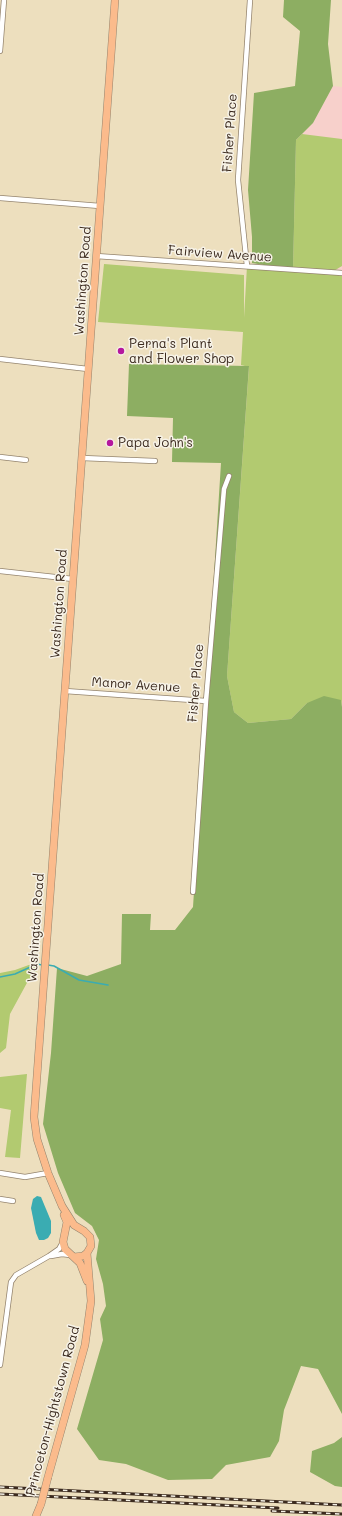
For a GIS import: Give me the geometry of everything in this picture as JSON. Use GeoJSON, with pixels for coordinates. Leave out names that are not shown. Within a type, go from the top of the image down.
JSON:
{"type":"FeatureCollection","features":[{"type":"Feature","properties":{"kind":"main road","name":"Washington Road"},"geometry":{"type":"LineString","coordinates":[[88,1253],[91,1246],[90,1237],[74,1225],[62,1206],[48,1173],[37,1139],[34,1118],[115,0]]}},
{"type":"Feature","properties":{"kind":"main road","name":"Washington Road"},"geometry":{"type":"LineString","coordinates":[[62,1206],[67,1222],[64,1240]]}},
{"type":"Feature","properties":{"kind":"main road"},"geometry":{"type":"LineString","coordinates":[[80,1229],[71,1231],[64,1240],[65,1249],[72,1256],[83,1256],[88,1253]]}},
{"type":"Feature","properties":{"kind":"main road","name":"Princeton-Hightstown Road"},"geometry":{"type":"LineString","coordinates":[[36,1516],[85,1345],[91,1302],[88,1253]]}},
{"type":"Feature","properties":{"kind":"main road","name":"Princeton-Hightstown Road"},"geometry":{"type":"LineString","coordinates":[[72,1256],[82,1268],[90,1288]]}},
{"type":"Feature","properties":{"kind":"street"},"geometry":{"type":"LineString","coordinates":[[0,51],[4,0]]}},
{"type":"Feature","properties":{"kind":"street","name":"Fisher Place"},"geometry":{"type":"LineString","coordinates":[[247,266],[238,180],[250,0]]}},
{"type":"Feature","properties":{"kind":"street"},"geometry":{"type":"LineString","coordinates":[[0,198],[100,206]]}},
{"type":"Feature","properties":{"kind":"street","name":"Fairview Avenue"},"geometry":{"type":"LineString","coordinates":[[96,256],[342,273]]}},
{"type":"Feature","properties":{"kind":"street"},"geometry":{"type":"LineString","coordinates":[[0,359],[88,369]]}},
{"type":"Feature","properties":{"kind":"street"},"geometry":{"type":"LineString","coordinates":[[0,457],[26,460]]}},
{"type":"Feature","properties":{"kind":"street"},"geometry":{"type":"LineString","coordinates":[[82,458],[155,461]]}},
{"type":"Feature","properties":{"kind":"street","name":"Fisher Place"},"geometry":{"type":"LineString","coordinates":[[193,892],[206,701],[224,489],[229,476]]}},
{"type":"Feature","properties":{"kind":"street"},"geometry":{"type":"LineString","coordinates":[[0,571],[73,579]]}},
{"type":"Feature","properties":{"kind":"street","name":"Manor Avenue"},"geometry":{"type":"LineString","coordinates":[[65,691],[206,701]]}},
{"type":"Feature","properties":{"kind":"street"},"geometry":{"type":"LineString","coordinates":[[0,1173],[25,1177],[48,1173]]}},
{"type":"Feature","properties":{"kind":"street"},"geometry":{"type":"LineString","coordinates":[[0,1199],[13,1201]]}},
{"type":"Feature","properties":{"kind":"street"},"geometry":{"type":"LineString","coordinates":[[0,1365],[2,1333],[11,1282],[16,1275],[49,1256],[59,1248],[64,1240]]}},
{"type":"Feature","properties":{"kind":"street"},"geometry":{"type":"LineString","coordinates":[[49,1256],[62,1254],[72,1256]]}},
{"type":"Feature","properties":{"kind":"shaded area"},"geometry":{"type":"Polygon","coordinates":[[[333,86],[342,87],[342,273],[331,272],[296,140],[313,123],[333,86]]]}},
{"type":"Feature","properties":{"kind":"green space"},"geometry":{"type":"Polygon","coordinates":[[[284,0],[331,0],[328,44],[333,86],[313,123],[296,140],[293,270],[252,263],[252,237],[248,190],[254,93],[295,86],[300,31],[283,17],[284,0]]]}},
{"type":"Feature","properties":{"kind":"green space"},"geometry":{"type":"Polygon","coordinates":[[[302,134],[342,139],[342,266],[332,272],[342,273],[342,707],[341,700],[307,703],[291,719],[248,723],[234,712],[227,676],[249,367],[241,365],[243,332],[98,322],[104,264],[244,275],[244,318],[247,266],[293,270],[296,140],[302,134]]]}},
{"type":"Feature","properties":{"kind":"green space"},"geometry":{"type":"Polygon","coordinates":[[[129,364],[249,366],[227,676],[234,712],[248,723],[291,719],[307,703],[324,696],[341,700],[342,707],[342,1414],[318,1369],[301,1366],[284,1410],[279,1441],[270,1457],[226,1465],[212,1479],[168,1480],[126,1464],[99,1460],[77,1429],[103,1340],[100,1319],[106,1306],[103,1284],[96,1259],[99,1240],[92,1226],[75,1213],[58,1173],[43,1124],[51,1053],[57,968],[87,976],[121,964],[122,914],[151,914],[150,930],[175,930],[193,907],[221,463],[172,462],[173,418],[127,416],[129,364]]]}},
{"type":"Feature","properties":{"kind":"green space"},"geometry":{"type":"Polygon","coordinates":[[[37,962],[37,971],[28,981],[10,1014],[6,1048],[0,1053],[0,973],[15,970],[37,962]]]}},
{"type":"Feature","properties":{"kind":"green space"},"geometry":{"type":"Polygon","coordinates":[[[27,1074],[20,1158],[5,1157],[11,1110],[0,1108],[0,1077],[27,1074]]]}},
{"type":"Feature","properties":{"kind":"green space"},"geometry":{"type":"Polygon","coordinates":[[[342,1437],[342,1487],[335,1486],[310,1472],[312,1451],[334,1443],[342,1437]]]}},
{"type":"Feature","properties":{"kind":"water"},"geometry":{"type":"Polygon","coordinates":[[[37,1196],[41,1197],[51,1221],[51,1233],[48,1238],[44,1240],[39,1240],[36,1233],[31,1208],[33,1199],[37,1196]]]}},
{"type":"Feature","properties":{"kind":"waterway"},"geometry":{"type":"LineString","coordinates":[[0,977],[15,974],[37,964],[42,965]]}},
{"type":"Feature","properties":{"kind":"waterway"},"geometry":{"type":"LineString","coordinates":[[48,965],[54,966],[79,980],[108,985]]}},
{"type":"Feature","properties":{"kind":"railway"},"geometry":{"type":"LineString","coordinates":[[0,1487],[342,1505]]}},
{"type":"Feature","properties":{"kind":"railway"},"geometry":{"type":"LineString","coordinates":[[0,1494],[278,1508]]}},
{"type":"Feature","properties":{"kind":"railway"},"geometry":{"type":"LineString","coordinates":[[272,1511],[342,1514]]}},
{"type":"Feature","properties":{"kind":"place","name":"Perna's Plant and Flower Shop"},"geometry":{"type":"Point","coordinates":[121,351]}},
{"type":"Feature","properties":{"kind":"place","name":"Papa John's"},"geometry":{"type":"Point","coordinates":[110,443]}}]}
